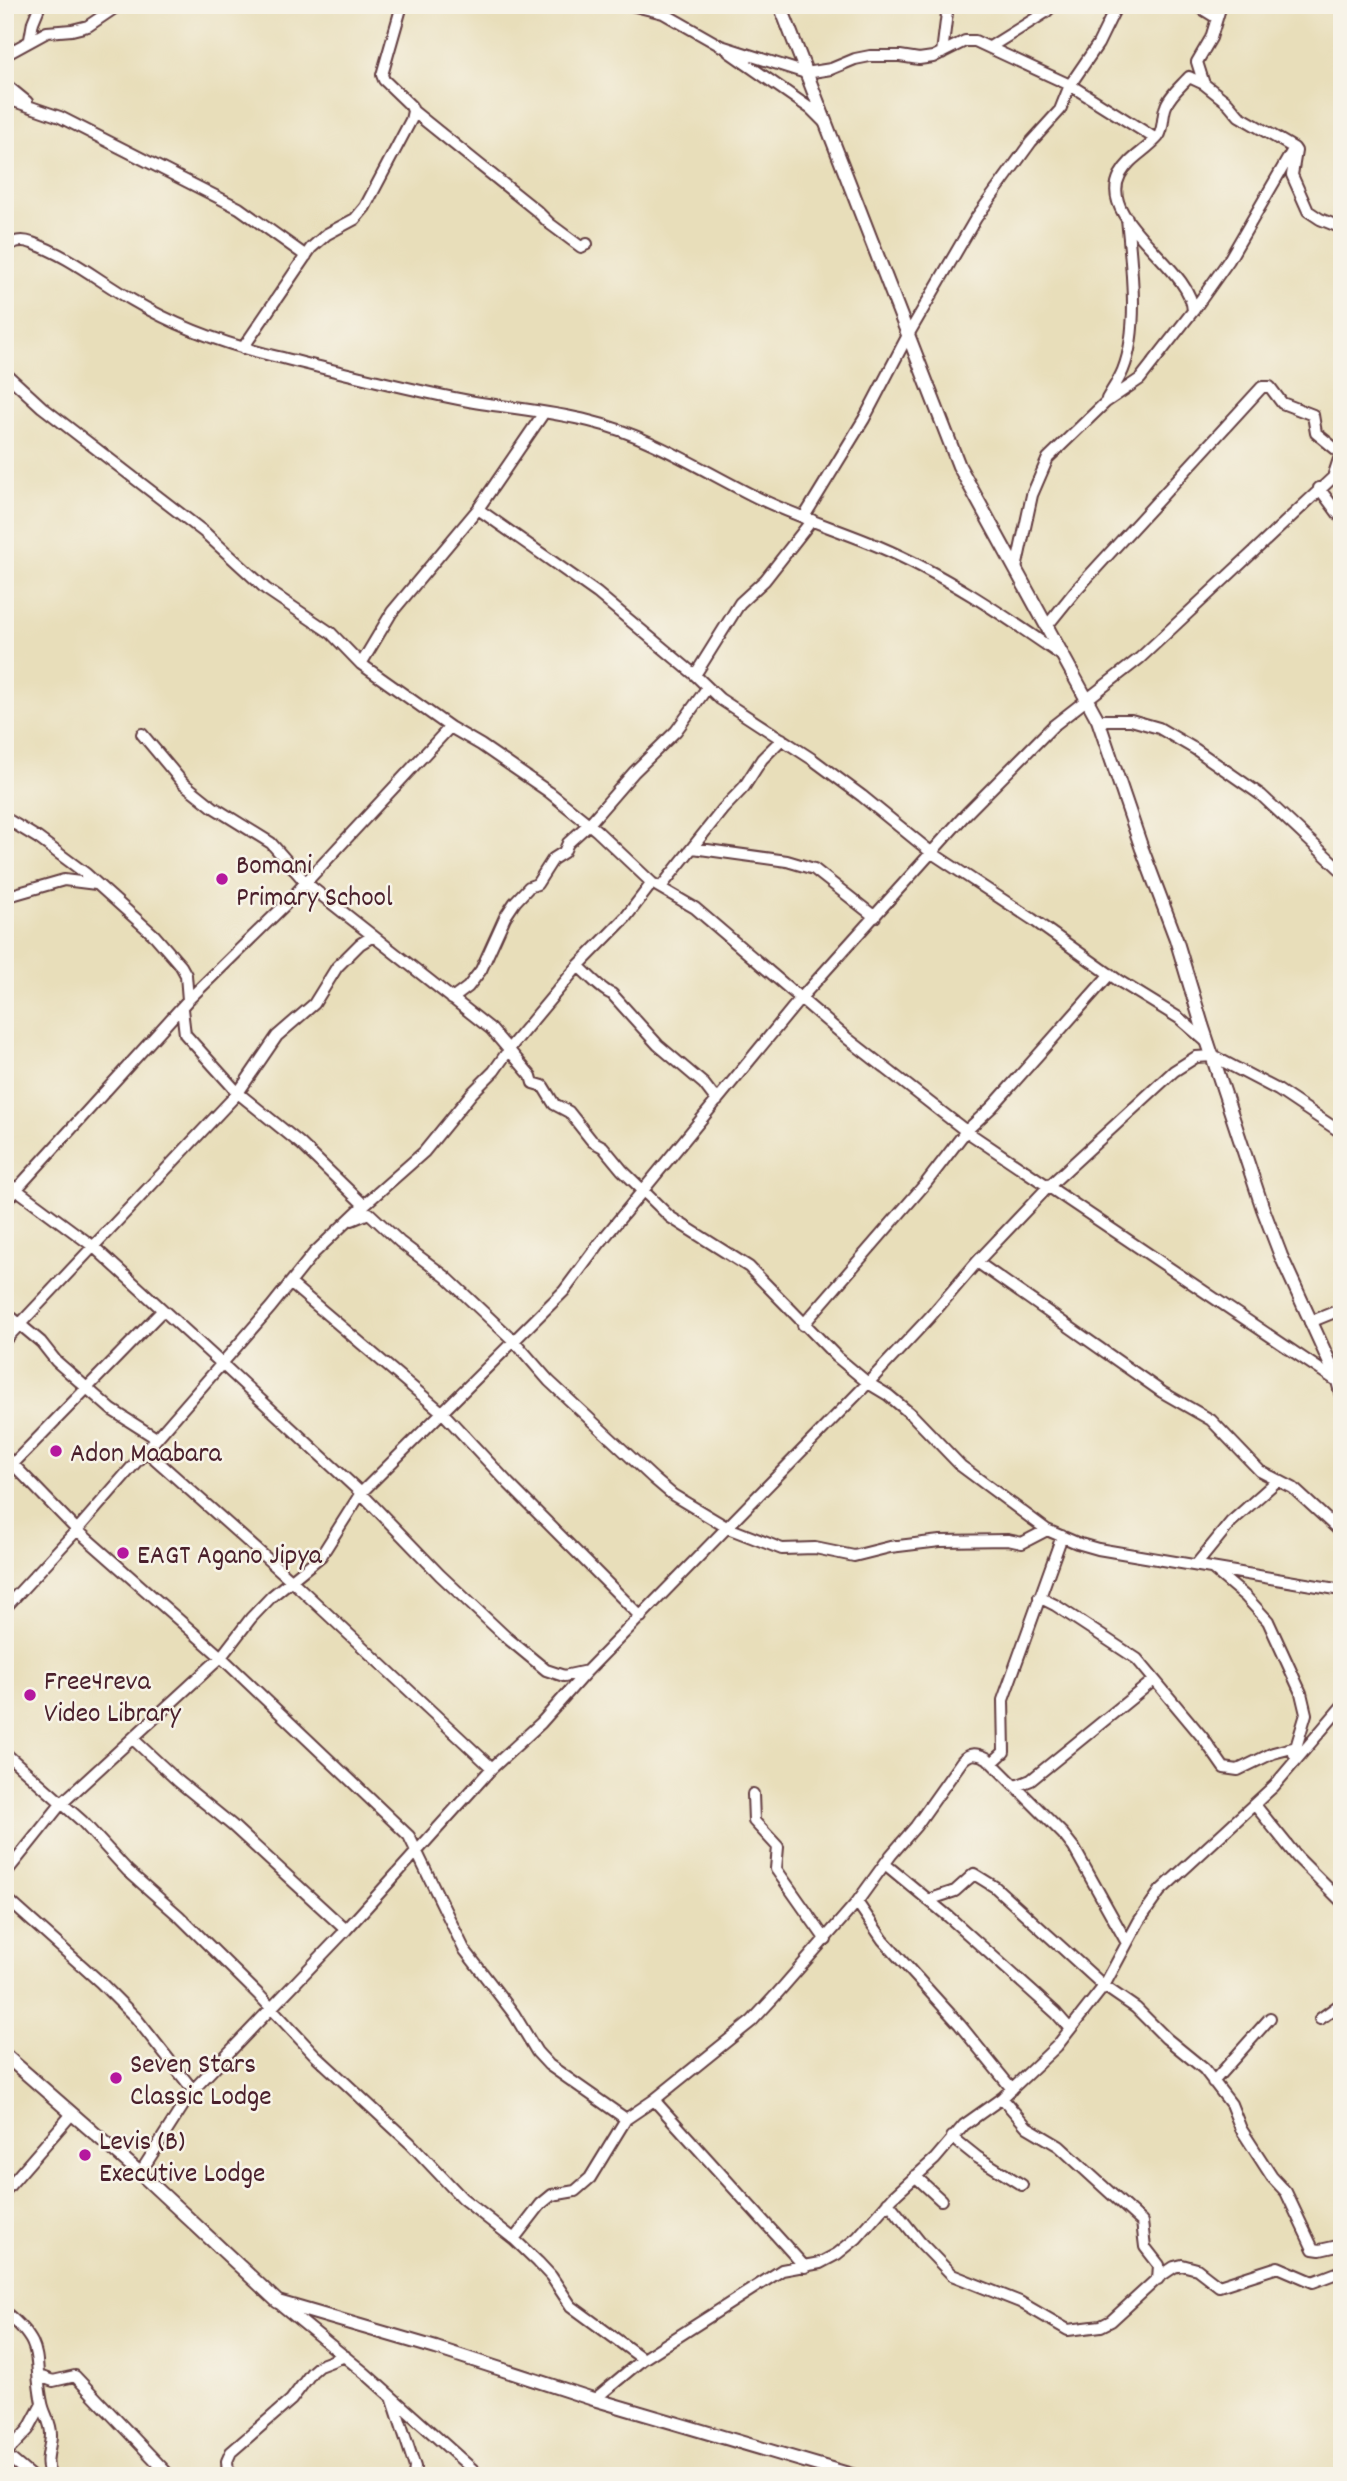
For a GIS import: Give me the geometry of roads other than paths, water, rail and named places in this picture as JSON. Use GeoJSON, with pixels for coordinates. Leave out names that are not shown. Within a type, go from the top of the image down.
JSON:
{"type":"FeatureCollection","features":[{"type":"Feature","properties":{"kind":"street"},"geometry":{"type":"LineString","coordinates":[[30,39],[40,5]]}},
{"type":"Feature","properties":{"kind":"street"},"geometry":{"type":"LineString","coordinates":[[7,56],[30,39],[47,32],[88,26],[119,5]]}},
{"type":"Feature","properties":{"kind":"street"},"geometry":{"type":"LineString","coordinates":[[402,5],[382,75],[384,80],[407,101],[413,111],[550,224],[581,247],[587,244]]}},
{"type":"Feature","properties":{"kind":"street"},"geometry":{"type":"LineString","coordinates":[[942,53],[948,5]]}},
{"type":"Feature","properties":{"kind":"street"},"geometry":{"type":"LineString","coordinates":[[990,47],[1053,5]]}},
{"type":"Feature","properties":{"kind":"street"},"geometry":{"type":"LineString","coordinates":[[695,675],[740,603],[765,580],[808,519],[823,482],[864,419],[908,335],[976,218],[1031,142],[1060,110],[1070,85],[1098,44],[1117,5]]}},
{"type":"Feature","properties":{"kind":"street"},"geometry":{"type":"LineString","coordinates":[[1196,5],[1217,18]]}},
{"type":"Feature","properties":{"kind":"street"},"geometry":{"type":"LineString","coordinates":[[1204,83],[1197,62],[1211,38],[1220,5]]}},
{"type":"Feature","properties":{"kind":"street"},"geometry":{"type":"LineString","coordinates":[[636,6],[663,13],[722,46],[811,109],[825,123]]}},
{"type":"Feature","properties":{"kind":"street"},"geometry":{"type":"LineString","coordinates":[[780,6],[959,466],[1098,720],[1176,939],[1263,1209],[1310,1322],[1340,1382],[1342,1396]]}},
{"type":"Feature","properties":{"kind":"street"},"geometry":{"type":"LineString","coordinates":[[722,46],[806,73],[831,69],[860,58],[886,56],[919,59],[942,53],[970,40],[1070,85],[1156,139]]}},
{"type":"Feature","properties":{"kind":"street"},"geometry":{"type":"LineString","coordinates":[[1106,401],[1123,371],[1128,352],[1132,271],[1126,218],[1117,197],[1118,179],[1130,161],[1160,135],[1166,104],[1189,77],[1204,83],[1240,116],[1294,148],[1296,151],[1292,175],[1308,211],[1342,228]]}},
{"type":"Feature","properties":{"kind":"street"},"geometry":{"type":"LineString","coordinates":[[5,84],[36,109]]}},
{"type":"Feature","properties":{"kind":"street"},"geometry":{"type":"LineString","coordinates":[[5,98],[61,117],[239,208],[306,256]]}},
{"type":"Feature","properties":{"kind":"street"},"geometry":{"type":"LineString","coordinates":[[243,348],[306,256],[327,234],[355,219],[365,207],[411,120],[413,111]]}},
{"type":"Feature","properties":{"kind":"street"},"geometry":{"type":"LineString","coordinates":[[1016,569],[1032,495],[1048,458],[1106,401],[1140,379],[1229,260],[1294,148]]}},
{"type":"Feature","properties":{"kind":"street"},"geometry":{"type":"LineString","coordinates":[[1126,218],[1185,288],[1193,302],[1193,311]]}},
{"type":"Feature","properties":{"kind":"street"},"geometry":{"type":"LineString","coordinates":[[7,242],[27,241],[47,248],[184,327],[243,348],[393,385],[542,414],[588,420],[633,435],[682,457],[754,496],[881,547],[913,563],[1002,614],[1064,657]]}},
{"type":"Feature","properties":{"kind":"street"},"geometry":{"type":"LineString","coordinates":[[5,373],[53,415],[204,532],[266,589],[331,633],[361,664],[549,792],[657,885],[695,908],[800,999],[966,1131],[1340,1382]]}},
{"type":"Feature","properties":{"kind":"street"},"geometry":{"type":"LineString","coordinates":[[5,1874],[61,1804],[221,1657],[272,1596],[321,1556],[361,1493],[564,1291],[800,999],[965,815],[1053,726],[1140,658],[1338,471],[1340,456],[1316,433],[1313,415],[1282,403],[1270,387],[1262,387],[1076,590],[1047,626]]}},
{"type":"Feature","properties":{"kind":"street"},"geometry":{"type":"LineString","coordinates":[[361,664],[392,612],[478,509],[542,414]]}},
{"type":"Feature","properties":{"kind":"street"},"geometry":{"type":"LineString","coordinates":[[1319,488],[1342,519]]}},
{"type":"Feature","properties":{"kind":"street"},"geometry":{"type":"LineString","coordinates":[[478,509],[597,593],[735,710],[782,739],[862,796],[932,853],[1179,1018],[1211,1050],[1278,1090],[1340,1134]]}},
{"type":"Feature","properties":{"kind":"street"},"geometry":{"type":"LineString","coordinates":[[452,999],[468,987],[481,970],[515,902],[529,887],[537,884],[553,859],[565,852],[568,843],[589,824],[634,772],[686,719],[707,688]]}},
{"type":"Feature","properties":{"kind":"street"},"geometry":{"type":"LineString","coordinates":[[1098,720],[1131,720],[1159,728],[1195,749],[1261,796],[1342,871]]}},
{"type":"Feature","properties":{"kind":"street"},"geometry":{"type":"LineString","coordinates":[[5,1202],[185,1004],[306,883],[450,727]]}},
{"type":"Feature","properties":{"kind":"street"},"geometry":{"type":"LineString","coordinates":[[142,734],[183,783],[213,807],[271,843],[306,883],[491,1030],[531,1076],[533,1083],[543,1086],[554,1104],[569,1112],[592,1141],[603,1147],[670,1217],[749,1267],[803,1325],[868,1384],[888,1395],[912,1415],[961,1466],[1047,1530],[1098,1549],[1342,1590]]}},
{"type":"Feature","properties":{"kind":"street"},"geometry":{"type":"LineString","coordinates":[[5,1608],[77,1530],[314,1254],[424,1152],[472,1093],[494,1072],[513,1044],[578,966],[693,848],[744,787],[762,759],[782,739]]}},
{"type":"Feature","properties":{"kind":"street"},"geometry":{"type":"LineString","coordinates":[[5,818],[49,846],[155,936],[177,960],[186,975],[185,1034],[238,1093],[301,1144],[364,1205]]}},
{"type":"Feature","properties":{"kind":"street"},"geometry":{"type":"LineString","coordinates":[[693,848],[786,861],[814,869],[875,917]]}},
{"type":"Feature","properties":{"kind":"street"},"geometry":{"type":"LineString","coordinates":[[5,897],[64,880],[98,885]]}},
{"type":"Feature","properties":{"kind":"street"},"geometry":{"type":"LineString","coordinates":[[5,1339],[238,1093],[277,1036],[314,1004],[337,967],[360,944],[373,936]]}},
{"type":"Feature","properties":{"kind":"street"},"geometry":{"type":"LineString","coordinates":[[578,966],[605,992],[612,994],[658,1045],[704,1084],[717,1101]]}},
{"type":"Feature","properties":{"kind":"street"},"geometry":{"type":"LineString","coordinates":[[803,1325],[926,1183],[966,1131],[992,1107],[1110,974]]}},
{"type":"Feature","properties":{"kind":"street"},"geometry":{"type":"LineString","coordinates":[[140,2173],[193,2090],[346,1930],[492,1768],[541,1723],[587,1671],[868,1384],[1049,1186],[1174,1071],[1211,1050]]}},
{"type":"Feature","properties":{"kind":"street"},"geometry":{"type":"LineString","coordinates":[[5,1181],[94,1247],[361,1493],[440,1575],[506,1637],[546,1670],[564,1676],[587,1671]]}},
{"type":"Feature","properties":{"kind":"street"},"geometry":{"type":"LineString","coordinates":[[345,1223],[369,1213],[400,1242],[446,1277],[515,1342],[549,1381],[653,1478],[681,1500],[728,1528],[782,1549],[815,1548],[854,1556],[890,1547],[940,1541],[1008,1540],[1022,1543],[1047,1530]]}},
{"type":"Feature","properties":{"kind":"street"},"geometry":{"type":"LineString","coordinates":[[977,1262],[1162,1392],[1211,1420],[1260,1471],[1293,1488],[1342,1533]]}},
{"type":"Feature","properties":{"kind":"street"},"geometry":{"type":"LineString","coordinates":[[290,1283],[443,1413],[641,1617]]}},
{"type":"Feature","properties":{"kind":"street"},"geometry":{"type":"LineString","coordinates":[[1310,1322],[1342,1309]]}},
{"type":"Feature","properties":{"kind":"street"},"geometry":{"type":"LineString","coordinates":[[163,1310],[88,1388],[8,1464],[77,1530],[221,1657],[398,1824],[409,1836],[464,1949],[514,2014],[537,2052],[549,2066],[626,2119]]}},
{"type":"Feature","properties":{"kind":"street"},"geometry":{"type":"LineString","coordinates":[[5,1312],[41,1342],[56,1361],[112,1410],[156,1438]]}},
{"type":"Feature","properties":{"kind":"street"},"geometry":{"type":"LineString","coordinates":[[145,1450],[291,1580],[492,1768]]}},
{"type":"Feature","properties":{"kind":"street"},"geometry":{"type":"LineString","coordinates":[[1196,1565],[1231,1522],[1278,1480]]}},
{"type":"Feature","properties":{"kind":"street"},"geometry":{"type":"LineString","coordinates":[[992,1763],[1004,1753],[1003,1700],[1062,1536]]}},
{"type":"Feature","properties":{"kind":"street"},"geometry":{"type":"LineString","coordinates":[[1212,1568],[1246,1597],[1268,1621],[1301,1693],[1305,1720],[1291,1767]]}},
{"type":"Feature","properties":{"kind":"street"},"geometry":{"type":"LineString","coordinates":[[1039,1597],[1137,1659],[1227,1769],[1238,1770],[1273,1753],[1296,1747]]}},
{"type":"Feature","properties":{"kind":"street"},"geometry":{"type":"LineString","coordinates":[[1016,1786],[1031,1780],[1154,1680]]}},
{"type":"Feature","properties":{"kind":"street"},"geometry":{"type":"LineString","coordinates":[[595,2399],[643,2359],[782,2270],[820,2263],[857,2238],[888,2202],[935,2159],[952,2137],[973,2117],[1002,2098],[1039,2064],[1104,1986],[1150,1903],[1166,1884],[1255,1805],[1342,1706]]}},
{"type":"Feature","properties":{"kind":"street"},"geometry":{"type":"LineString","coordinates":[[133,1738],[346,1930]]}},
{"type":"Feature","properties":{"kind":"street"},"geometry":{"type":"LineString","coordinates":[[5,1753],[82,1821],[128,1871],[179,1916],[356,2096],[449,2181],[462,2197],[514,2239],[551,2276],[571,2306],[643,2359]]}},
{"type":"Feature","properties":{"kind":"street"},"geometry":{"type":"LineString","coordinates":[[514,2239],[552,2194],[575,2191],[590,2178],[626,2119],[654,2100],[752,2021],[826,1940],[916,1826],[966,1756],[976,1753],[992,1763],[1063,1834],[1074,1848],[1126,1943]]}},
{"type":"Feature","properties":{"kind":"street"},"geometry":{"type":"LineString","coordinates":[[753,1794],[754,1821],[778,1847],[776,1869],[826,1940]]}},
{"type":"Feature","properties":{"kind":"street"},"geometry":{"type":"LineString","coordinates":[[1255,1805],[1297,1857],[1342,1902]]}},
{"type":"Feature","properties":{"kind":"street"},"geometry":{"type":"LineString","coordinates":[[885,1864],[1017,1978],[1070,2029]]}},
{"type":"Feature","properties":{"kind":"street"},"geometry":{"type":"LineString","coordinates":[[928,1900],[956,1891],[976,1874],[995,1887],[1104,1986],[1143,2014],[1166,2038],[1204,2069],[1231,2104],[1241,2129],[1286,2192],[1312,2249],[1342,2245]]}},
{"type":"Feature","properties":{"kind":"street"},"geometry":{"type":"LineString","coordinates":[[5,1896],[136,2018],[193,2090]]}},
{"type":"Feature","properties":{"kind":"street"},"geometry":{"type":"LineString","coordinates":[[856,1902],[883,1940],[960,2025],[1012,2089]]}},
{"type":"Feature","properties":{"kind":"street"},"geometry":{"type":"LineString","coordinates":[[1320,2019],[1342,2003]]}},
{"type":"Feature","properties":{"kind":"street"},"geometry":{"type":"LineString","coordinates":[[1213,2082],[1270,2018]]}},
{"type":"Feature","properties":{"kind":"street"},"geometry":{"type":"LineString","coordinates":[[5,2055],[140,2173],[278,2302],[345,2356],[480,2476]]}},
{"type":"Feature","properties":{"kind":"street"},"geometry":{"type":"LineString","coordinates":[[1002,2098],[1027,2127],[1059,2146],[1142,2222],[1144,2247],[1159,2263],[1158,2278]]}},
{"type":"Feature","properties":{"kind":"street"},"geometry":{"type":"LineString","coordinates":[[654,2100],[805,2267]]}},
{"type":"Feature","properties":{"kind":"street"},"geometry":{"type":"LineString","coordinates":[[5,2191],[71,2115]]}},
{"type":"Feature","properties":{"kind":"street"},"geometry":{"type":"LineString","coordinates":[[952,2137],[977,2157],[1022,2185]]}},
{"type":"Feature","properties":{"kind":"street"},"geometry":{"type":"LineString","coordinates":[[915,2176],[941,2200]]}},
{"type":"Feature","properties":{"kind":"street"},"geometry":{"type":"LineString","coordinates":[[888,2202],[920,2242],[952,2275],[1005,2295],[1068,2330],[1101,2326],[1111,2321],[1158,2278],[1182,2265],[1197,2269],[1219,2286],[1278,2266],[1313,2282],[1342,2271]]}},
{"type":"Feature","properties":{"kind":"street"},"geometry":{"type":"LineString","coordinates":[[278,2302],[855,2476]]}},
{"type":"Feature","properties":{"kind":"street"},"geometry":{"type":"LineString","coordinates":[[5,2312],[23,2327],[34,2344],[42,2404],[51,2431],[46,2463],[51,2476]]}},
{"type":"Feature","properties":{"kind":"street"},"geometry":{"type":"LineString","coordinates":[[228,2476],[227,2461],[231,2452],[291,2400],[312,2372],[345,2356]]}},
{"type":"Feature","properties":{"kind":"street"},"geometry":{"type":"LineString","coordinates":[[39,2376],[53,2381],[75,2376],[170,2476]]}},
{"type":"Feature","properties":{"kind":"street"},"geometry":{"type":"LineString","coordinates":[[392,2397],[415,2467],[414,2476]]}},
{"type":"Feature","properties":{"kind":"street"},"geometry":{"type":"LineString","coordinates":[[31,2476],[5,2454],[28,2430],[42,2404]]}},
{"type":"Feature","properties":{"kind":"place","name":"Bomani Primary School"},"geometry":{"type":"Point","coordinates":[222,879]}},
{"type":"Feature","properties":{"kind":"place","name":"Adon Maabara"},"geometry":{"type":"Point","coordinates":[56,1451]}},
{"type":"Feature","properties":{"kind":"place","name":"EAGT Agano Jipya"},"geometry":{"type":"Point","coordinates":[123,1553]}},
{"type":"Feature","properties":{"kind":"place","name":"Free4reva Video Library"},"geometry":{"type":"Point","coordinates":[30,1695]}},
{"type":"Feature","properties":{"kind":"place","name":"Seven Stars Classic Lodge"},"geometry":{"type":"Point","coordinates":[116,2078]}},
{"type":"Feature","properties":{"kind":"place","name":"Levis (B) Executive Lodge"},"geometry":{"type":"Point","coordinates":[85,2155]}}]}
